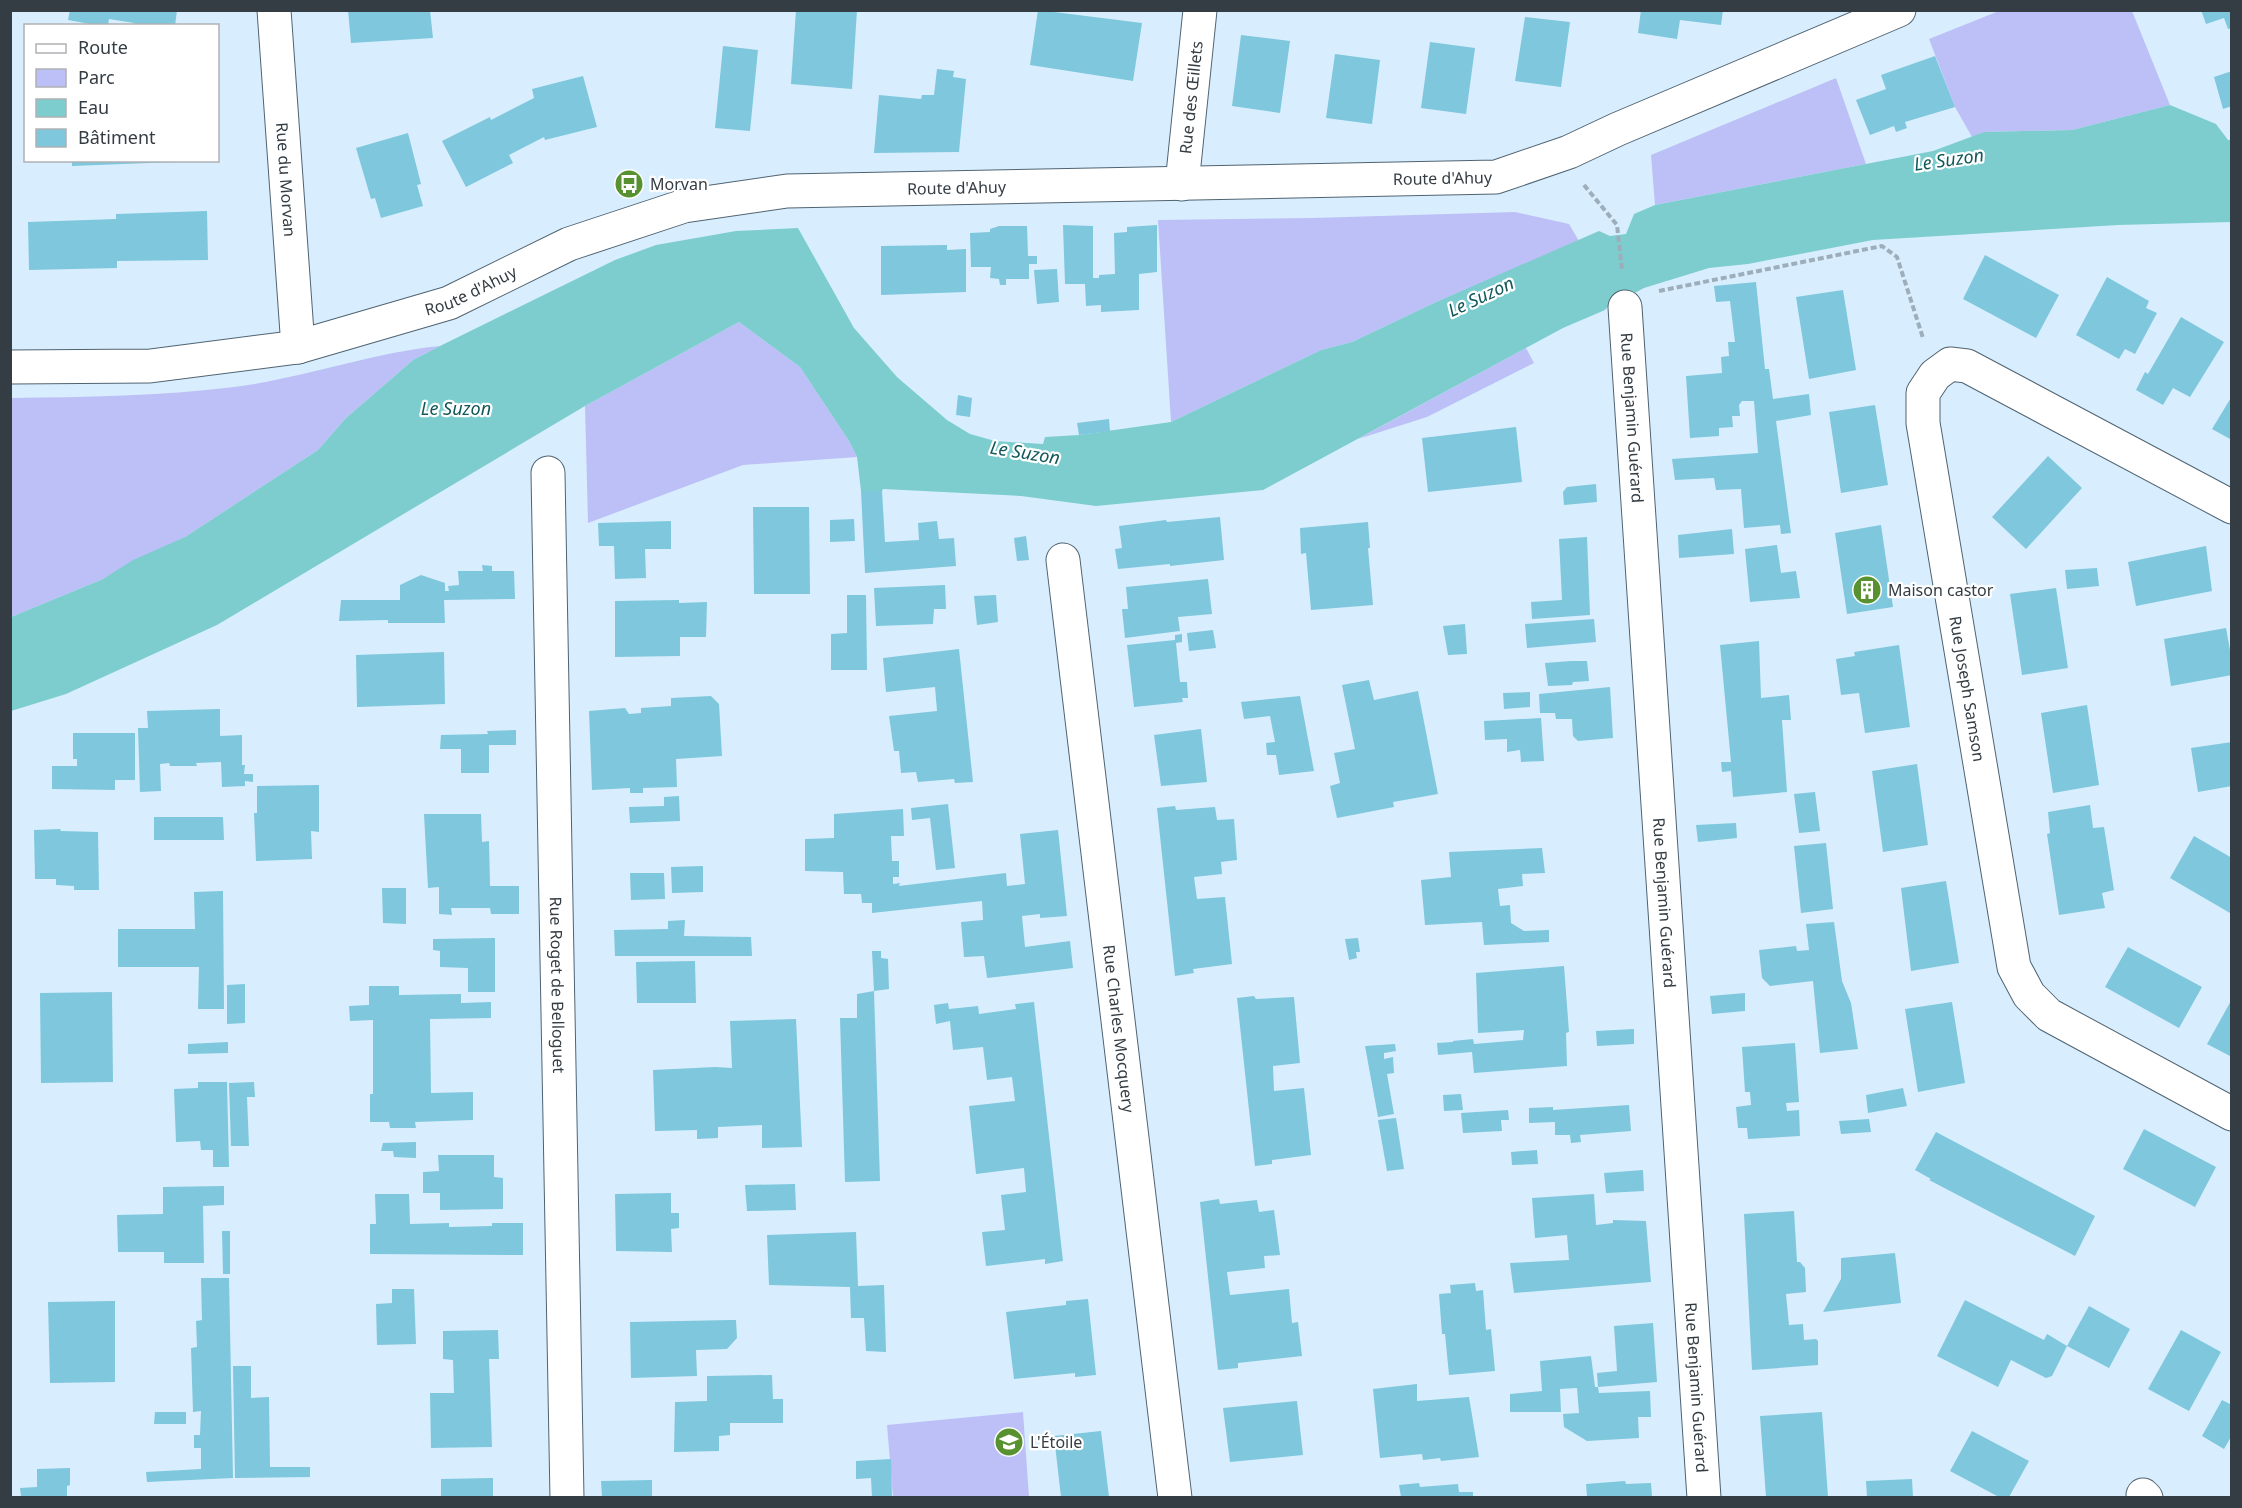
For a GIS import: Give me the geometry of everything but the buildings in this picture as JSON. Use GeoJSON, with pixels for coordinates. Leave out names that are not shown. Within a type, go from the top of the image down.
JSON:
{"type":"FeatureCollection","features":[{"type":"Feature","properties":{"kind":"street","name":"Rue du Morvan"},"geometry":{"type":"LineString","coordinates":[[274,10],[298,347]]}},
{"type":"Feature","properties":{"kind":"street","name":"Rue des Œillets"},"geometry":{"type":"LineString","coordinates":[[1182,184],[1200,10]]}},
{"type":"Feature","properties":{"kind":"street","name":"Route d'Ahuy"},"geometry":{"type":"LineString","coordinates":[[10,367],[150,366],[298,347],[449,303],[569,244],[684,206],[787,191],[1496,177],[1569,152],[1899,10]]}},
{"type":"Feature","properties":{"kind":"street","name":"Rue Benjamin Guérard"},"geometry":{"type":"LineString","coordinates":[[1625,307],[1704,1497]]}},
{"type":"Feature","properties":{"kind":"street"},"geometry":{"type":"LineString","coordinates":[[1935,375],[1950,364],[1967,366],[2232,507]]}},
{"type":"Feature","properties":{"kind":"street","name":"Rue Joseph Samson"},"geometry":{"type":"LineString","coordinates":[[1935,375],[1923,393],[1923,423],[2014,967],[2029,995],[2049,1015],[2232,1113]]}},
{"type":"Feature","properties":{"kind":"street","name":"Rue Roget de Belloguet"},"geometry":{"type":"LineString","coordinates":[[548,473],[567,1497]]}},
{"type":"Feature","properties":{"kind":"street","name":"Rue Charles Mocquery"},"geometry":{"type":"LineString","coordinates":[[1062,560],[1175,1497]]}},
{"type":"Feature","properties":{"kind":"path"},"geometry":{"type":"LineString","coordinates":[[1569,152],[1581,182],[1617,225],[1619,232]]}},
{"type":"Feature","properties":{"kind":"path"},"geometry":{"type":"LineString","coordinates":[[1625,307],[1647,303],[1656,292],[1882,246],[1897,257],[1935,375]]}},
{"type":"Feature","properties":{"kind":"green space"},"geometry":{"type":"Polygon","coordinates":[[[1999,11],[2132,11],[2170,105],[2072,130],[1984,132],[1972,137],[1955,107],[1929,39],[1999,11]]]}},
{"type":"Feature","properties":{"kind":"green space"},"geometry":{"type":"Polygon","coordinates":[[[1836,78],[1866,164],[1655,205],[1651,155],[1836,78]]]}},
{"type":"Feature","properties":{"kind":"green space"},"geometry":{"type":"Polygon","coordinates":[[[1515,212],[1569,224],[1579,241],[1434,303],[1352,342],[1321,350],[1171,422],[1158,220],[1515,212]]]}},
{"type":"Feature","properties":{"kind":"green space"},"geometry":{"type":"Polygon","coordinates":[[[739,322],[800,367],[849,441],[857,457],[743,465],[588,523],[585,406],[739,322]]]}},
{"type":"Feature","properties":{"kind":"green space"},"geometry":{"type":"Polygon","coordinates":[[[440,346],[413,360],[345,419],[318,450],[185,537],[103,579],[11,617],[11,398],[150,394],[234,387],[286,378],[388,354],[440,346]]]}},
{"type":"Feature","properties":{"kind":"green space"},"geometry":{"type":"Polygon","coordinates":[[[1526,348],[1534,363],[1427,417],[1358,439],[1526,348]]]}},
{"type":"Feature","properties":{"kind":"green space"},"geometry":{"type":"Polygon","coordinates":[[[1023,1412],[1029,1497],[893,1497],[887,1425],[1023,1412]]]}},
{"type":"Feature","properties":{"kind":"water","name":"Le Suzon"},"geometry":{"type":"Polygon","coordinates":[[[2170,105],[2216,124],[2228,140],[2231,140],[2231,222],[2118,225],[1873,240],[1748,264],[1709,268],[1644,288],[1631,295],[1615,298],[1605,310],[1563,328],[1263,490],[1096,506],[1021,496],[883,489],[882,491],[861,491],[857,457],[849,441],[800,367],[739,322],[585,406],[217,625],[66,694],[11,711],[11,617],[103,579],[133,560],[185,537],[318,450],[345,419],[413,360],[615,260],[656,245],[736,231],[798,228],[854,328],[897,377],[947,420],[970,434],[995,441],[1043,444],[1045,437],[1079,435],[1171,422],[1321,350],[1352,342],[1434,303],[1599,231],[1610,236],[1626,234],[1634,214],[1655,205],[1933,151],[1984,132],[2072,130],[2170,105]]]}},
{"type":"Feature","properties":{"kind":"place","name":"Morvan"},"geometry":{"type":"Point","coordinates":[629,184]}},
{"type":"Feature","properties":{"kind":"place","name":"Maison castor"},"geometry":{"type":"Point","coordinates":[1867,590]}},
{"type":"Feature","properties":{"kind":"place","name":"L'Étoile"},"geometry":{"type":"Point","coordinates":[1009,1442]}}]}
